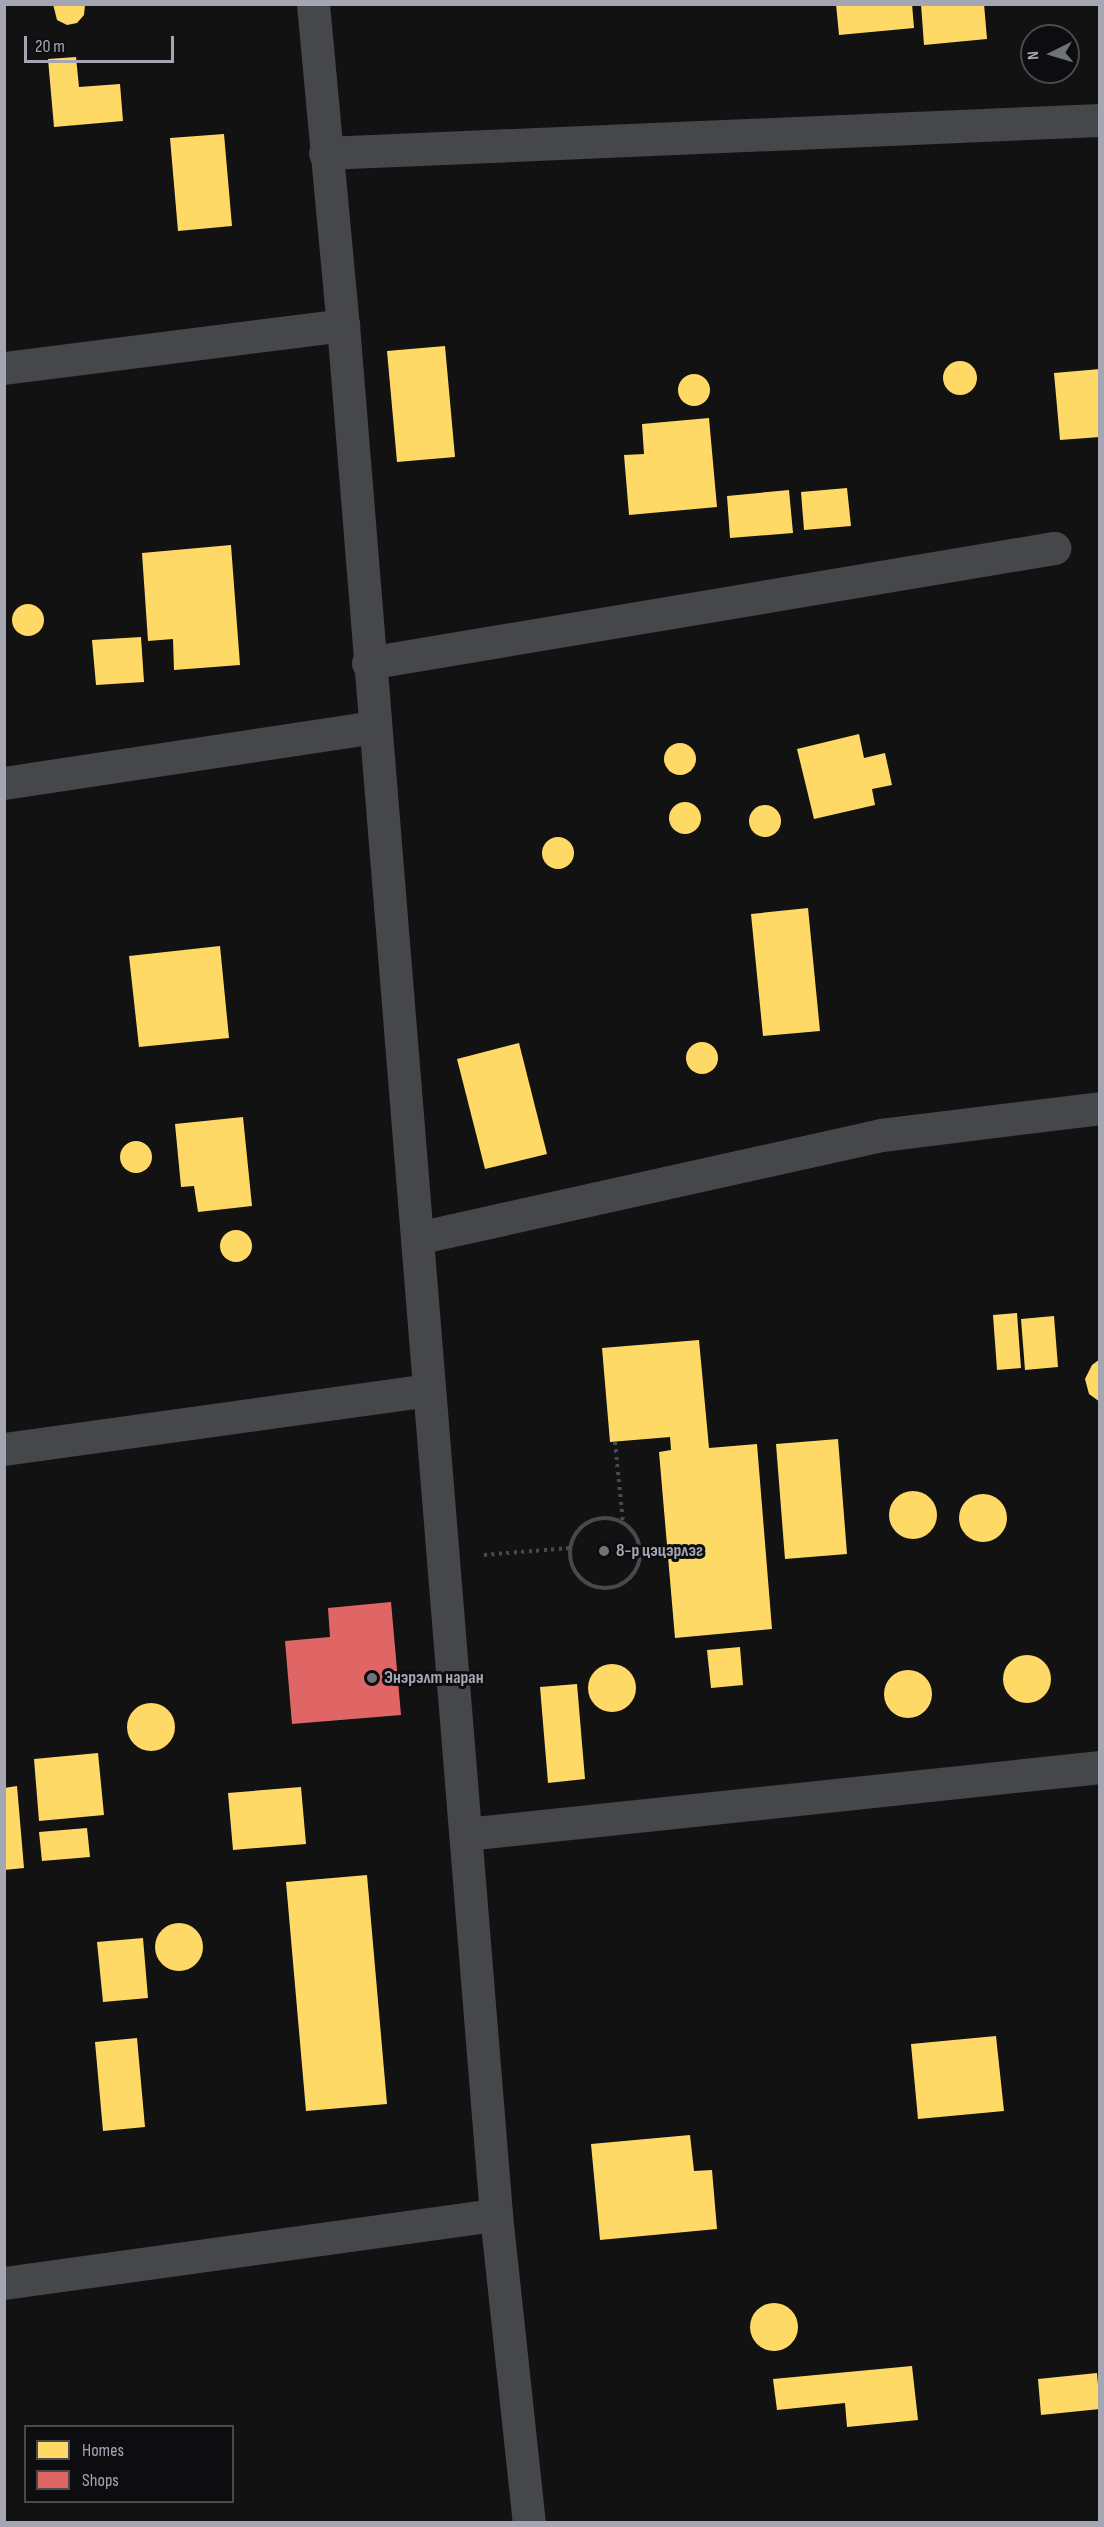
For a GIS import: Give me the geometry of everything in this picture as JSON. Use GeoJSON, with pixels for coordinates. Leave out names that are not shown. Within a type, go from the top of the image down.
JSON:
{"type":"FeatureCollection","features":[{"type":"Feature","properties":{"kind":"street"},"geometry":{"type":"LineString","coordinates":[[313,4],[325,153],[343,325],[368,663],[428,1390],[445,1560],[496,2215],[529,2523]]}},
{"type":"Feature","properties":{"kind":"street"},"geometry":{"type":"LineString","coordinates":[[325,153],[1100,120]]}},
{"type":"Feature","properties":{"kind":"street"},"geometry":{"type":"LineString","coordinates":[[4,368],[343,325]]}},
{"type":"Feature","properties":{"kind":"street"},"geometry":{"type":"LineString","coordinates":[[368,663],[1054,548]]}},
{"type":"Feature","properties":{"kind":"street"},"geometry":{"type":"LineString","coordinates":[[4,783],[374,727]]}},
{"type":"Feature","properties":{"kind":"street"},"geometry":{"type":"LineString","coordinates":[[417,1238],[881,1136],[1100,1108]]}},
{"type":"Feature","properties":{"kind":"street"},"geometry":{"type":"LineString","coordinates":[[4,1449],[428,1390]]}},
{"type":"Feature","properties":{"kind":"street"},"geometry":{"type":"LineString","coordinates":[[466,1834],[1100,1767]]}},
{"type":"Feature","properties":{"kind":"street"},"geometry":{"type":"LineString","coordinates":[[4,2283],[496,2215]]}},
{"type":"Feature","properties":{"kind":"path"},"geometry":{"type":"LineString","coordinates":[[615,1442],[623,1522]]}},
{"type":"Feature","properties":{"kind":"path"},"geometry":{"type":"LineString","coordinates":[[605,1518],[623,1522],[636,1535],[641,1553],[637,1570],[624,1583],[606,1588],[588,1584],[576,1571],[570,1548],[588,1522],[605,1518]]}},
{"type":"Feature","properties":{"kind":"path"},"geometry":{"type":"LineString","coordinates":[[445,1560],[570,1548]]}},
{"type":"Feature","properties":{"kind":"building: Homes"},"geometry":{"type":"Polygon","coordinates":[[[53,4],[85,4],[84,15],[77,23],[67,25],[57,20],[53,4]]]}},
{"type":"Feature","properties":{"kind":"building: Homes"},"geometry":{"type":"Polygon","coordinates":[[[836,4],[912,4],[914,28],[839,35],[836,4]]]}},
{"type":"Feature","properties":{"kind":"building: Homes"},"geometry":{"type":"Polygon","coordinates":[[[921,4],[984,4],[987,39],[924,45],[921,4]]]}},
{"type":"Feature","properties":{"kind":"building: Homes"},"geometry":{"type":"Polygon","coordinates":[[[76,57],[79,87],[120,84],[123,121],[54,127],[48,59],[76,57]]]}},
{"type":"Feature","properties":{"kind":"building: Homes"},"geometry":{"type":"Polygon","coordinates":[[[224,134],[232,226],[178,231],[170,138],[224,134]]]}},
{"type":"Feature","properties":{"kind":"building: Homes"},"geometry":{"type":"Polygon","coordinates":[[[445,346],[455,457],[397,462],[387,351],[445,346]]]}},
{"type":"Feature","properties":{"kind":"building: Homes"},"geometry":{"type":"Polygon","coordinates":[[[960,361],[972,366],[977,378],[972,390],[960,395],[948,390],[943,378],[948,366],[960,361]]]}},
{"type":"Feature","properties":{"kind":"building: Homes"},"geometry":{"type":"Polygon","coordinates":[[[1100,369],[1100,437],[1060,440],[1054,373],[1100,369]]]}},
{"type":"Feature","properties":{"kind":"building: Homes"},"geometry":{"type":"Polygon","coordinates":[[[694,374],[706,378],[710,390],[706,402],[694,406],[682,402],[678,390],[682,378],[694,374]]]}},
{"type":"Feature","properties":{"kind":"building: Homes"},"geometry":{"type":"Polygon","coordinates":[[[709,418],[717,507],[629,515],[624,455],[644,454],[642,424],[709,418]]]}},
{"type":"Feature","properties":{"kind":"building: Homes"},"geometry":{"type":"Polygon","coordinates":[[[847,488],[851,526],[804,530],[801,492],[847,488]]]}},
{"type":"Feature","properties":{"kind":"building: Homes"},"geometry":{"type":"Polygon","coordinates":[[[789,490],[793,533],[730,538],[727,496],[789,490]]]}},
{"type":"Feature","properties":{"kind":"building: Homes"},"geometry":{"type":"Polygon","coordinates":[[[231,545],[240,665],[174,670],[173,639],[148,641],[142,553],[231,545]]]}},
{"type":"Feature","properties":{"kind":"building: Homes"},"geometry":{"type":"Polygon","coordinates":[[[28,604],[40,608],[44,620],[40,632],[28,636],[16,632],[12,620],[16,608],[28,604]]]}},
{"type":"Feature","properties":{"kind":"building: Homes"},"geometry":{"type":"Polygon","coordinates":[[[141,637],[144,682],[96,685],[92,640],[141,637]]]}},
{"type":"Feature","properties":{"kind":"building: Homes"},"geometry":{"type":"Polygon","coordinates":[[[859,734],[864,758],[885,753],[892,785],[872,789],[875,805],[814,819],[797,749],[859,734]]]}},
{"type":"Feature","properties":{"kind":"building: Homes"},"geometry":{"type":"Polygon","coordinates":[[[680,743],[692,747],[696,759],[692,771],[680,775],[668,771],[664,759],[668,747],[680,743]]]}},
{"type":"Feature","properties":{"kind":"building: Homes"},"geometry":{"type":"Polygon","coordinates":[[[685,802],[697,806],[701,818],[697,830],[685,834],[673,830],[669,818],[673,806],[685,802]]]}},
{"type":"Feature","properties":{"kind":"building: Homes"},"geometry":{"type":"Polygon","coordinates":[[[765,805],[777,809],[781,821],[777,833],[765,837],[753,833],[749,821],[753,809],[765,805]]]}},
{"type":"Feature","properties":{"kind":"building: Homes"},"geometry":{"type":"Polygon","coordinates":[[[558,837],[570,841],[574,853],[570,865],[558,869],[546,865],[542,853],[546,841],[558,837]]]}},
{"type":"Feature","properties":{"kind":"building: Homes"},"geometry":{"type":"Polygon","coordinates":[[[808,908],[820,1031],[763,1036],[751,914],[808,908]]]}},
{"type":"Feature","properties":{"kind":"building: Homes"},"geometry":{"type":"Polygon","coordinates":[[[220,946],[229,1038],[139,1047],[129,956],[220,946]]]}},
{"type":"Feature","properties":{"kind":"building: Homes"},"geometry":{"type":"Polygon","coordinates":[[[702,1042],[714,1046],[718,1058],[714,1070],[702,1074],[690,1070],[686,1058],[690,1046],[702,1042]]]}},
{"type":"Feature","properties":{"kind":"building: Homes"},"geometry":{"type":"Polygon","coordinates":[[[519,1043],[547,1154],[485,1169],[457,1059],[519,1043]]]}},
{"type":"Feature","properties":{"kind":"building: Homes"},"geometry":{"type":"Polygon","coordinates":[[[243,1117],[252,1206],[198,1212],[194,1186],[181,1187],[175,1124],[243,1117]]]}},
{"type":"Feature","properties":{"kind":"building: Homes"},"geometry":{"type":"Polygon","coordinates":[[[136,1141],[148,1145],[152,1157],[148,1169],[136,1173],[124,1169],[120,1157],[124,1145],[136,1141]]]}},
{"type":"Feature","properties":{"kind":"building: Homes"},"geometry":{"type":"Polygon","coordinates":[[[236,1230],[248,1234],[252,1246],[248,1258],[236,1262],[224,1258],[220,1246],[224,1234],[236,1230]]]}},
{"type":"Feature","properties":{"kind":"building: Homes"},"geometry":{"type":"Polygon","coordinates":[[[1017,1313],[1021,1368],[997,1370],[993,1315],[1017,1313]]]}},
{"type":"Feature","properties":{"kind":"building: Homes"},"geometry":{"type":"Polygon","coordinates":[[[1054,1316],[1058,1367],[1025,1370],[1021,1319],[1054,1316]]]}},
{"type":"Feature","properties":{"kind":"building: Homes"},"geometry":{"type":"Polygon","coordinates":[[[699,1340],[709,1448],[757,1444],[772,1629],[675,1638],[659,1452],[671,1450],[670,1437],[610,1442],[602,1348],[699,1340]]]}},
{"type":"Feature","properties":{"kind":"building: Homes"},"geometry":{"type":"Polygon","coordinates":[[[1100,1359],[1100,1402],[1089,1394],[1085,1379],[1092,1365],[1100,1359]]]}},
{"type":"Feature","properties":{"kind":"building: Homes"},"geometry":{"type":"Polygon","coordinates":[[[838,1439],[847,1554],[785,1559],[776,1444],[838,1439]]]}},
{"type":"Feature","properties":{"kind":"building: Homes"},"geometry":{"type":"Polygon","coordinates":[[[913,1491],[930,1498],[937,1515],[930,1532],[913,1539],[896,1532],[889,1515],[896,1498],[913,1491]]]}},
{"type":"Feature","properties":{"kind":"building: Homes"},"geometry":{"type":"Polygon","coordinates":[[[983,1494],[1000,1501],[1007,1518],[1000,1535],[983,1542],[966,1535],[959,1518],[966,1501],[983,1494]]]}},
{"type":"Feature","properties":{"kind":"building: Homes"},"geometry":{"type":"Polygon","coordinates":[[[740,1647],[743,1685],[711,1688],[707,1650],[740,1647]]]}},
{"type":"Feature","properties":{"kind":"building: Homes"},"geometry":{"type":"Polygon","coordinates":[[[1027,1655],[1044,1662],[1051,1679],[1044,1696],[1027,1703],[1010,1696],[1003,1679],[1010,1662],[1027,1655]]]}},
{"type":"Feature","properties":{"kind":"building: Homes"},"geometry":{"type":"Polygon","coordinates":[[[612,1664],[629,1671],[636,1688],[629,1705],[612,1712],[595,1705],[588,1688],[595,1671],[612,1664]]]}},
{"type":"Feature","properties":{"kind":"building: Homes"},"geometry":{"type":"Polygon","coordinates":[[[908,1670],[925,1677],[932,1694],[925,1711],[908,1718],[891,1711],[884,1694],[891,1677],[908,1670]]]}},
{"type":"Feature","properties":{"kind":"building: Homes"},"geometry":{"type":"Polygon","coordinates":[[[577,1684],[585,1779],[548,1783],[540,1687],[577,1684]]]}},
{"type":"Feature","properties":{"kind":"building: Homes"},"geometry":{"type":"Polygon","coordinates":[[[151,1703],[168,1710],[175,1727],[168,1744],[151,1751],[134,1744],[127,1727],[134,1710],[151,1703]]]}},
{"type":"Feature","properties":{"kind":"building: Homes"},"geometry":{"type":"Polygon","coordinates":[[[98,1753],[104,1815],[39,1821],[34,1759],[98,1753]]]}},
{"type":"Feature","properties":{"kind":"building: Homes"},"geometry":{"type":"Polygon","coordinates":[[[17,1786],[24,1868],[4,1870],[4,1788],[17,1786]]]}},
{"type":"Feature","properties":{"kind":"building: Homes"},"geometry":{"type":"Polygon","coordinates":[[[301,1787],[306,1844],[233,1850],[228,1793],[301,1787]]]}},
{"type":"Feature","properties":{"kind":"building: Homes"},"geometry":{"type":"Polygon","coordinates":[[[87,1828],[90,1857],[42,1861],[39,1832],[87,1828]]]}},
{"type":"Feature","properties":{"kind":"building: Homes"},"geometry":{"type":"Polygon","coordinates":[[[367,1875],[387,2104],[306,2111],[286,1882],[367,1875]]]}},
{"type":"Feature","properties":{"kind":"building: Homes"},"geometry":{"type":"Polygon","coordinates":[[[179,1923],[196,1930],[203,1947],[196,1964],[179,1971],[162,1964],[155,1947],[162,1930],[179,1923]]]}},
{"type":"Feature","properties":{"kind":"building: Homes"},"geometry":{"type":"Polygon","coordinates":[[[143,1938],[148,1998],[103,2002],[97,1942],[143,1938]]]}},
{"type":"Feature","properties":{"kind":"building: Homes"},"geometry":{"type":"Polygon","coordinates":[[[996,2036],[1004,2111],[918,2119],[911,2044],[996,2036]]]}},
{"type":"Feature","properties":{"kind":"building: Homes"},"geometry":{"type":"Polygon","coordinates":[[[137,2038],[145,2127],[103,2131],[95,2042],[137,2038]]]}},
{"type":"Feature","properties":{"kind":"building: Homes"},"geometry":{"type":"Polygon","coordinates":[[[690,2135],[694,2171],[712,2170],[717,2229],[600,2240],[591,2144],[690,2135]]]}},
{"type":"Feature","properties":{"kind":"building: Homes"},"geometry":{"type":"Polygon","coordinates":[[[774,2303],[791,2310],[798,2327],[791,2344],[774,2351],[757,2344],[750,2327],[757,2310],[774,2303]]]}},
{"type":"Feature","properties":{"kind":"building: Homes"},"geometry":{"type":"Polygon","coordinates":[[[912,2366],[918,2420],[847,2427],[845,2403],[777,2410],[773,2379],[912,2366]]]}},
{"type":"Feature","properties":{"kind":"building: Homes"},"geometry":{"type":"Polygon","coordinates":[[[1097,2373],[1100,2409],[1041,2415],[1038,2379],[1097,2373]]]}},
{"type":"Feature","properties":{"kind":"building: Shops"},"geometry":{"type":"Polygon","coordinates":[[[391,1602],[401,1715],[292,1724],[285,1641],[330,1637],[328,1608],[391,1602]]]}},
{"type":"Feature","properties":{"kind":"place","name":"8-р цэцэрлэг"},"geometry":{"type":"Point","coordinates":[604,1551]}},
{"type":"Feature","properties":{"kind":"place","name":"Энэрэлт наран"},"geometry":{"type":"Point","coordinates":[372,1678]}}]}
